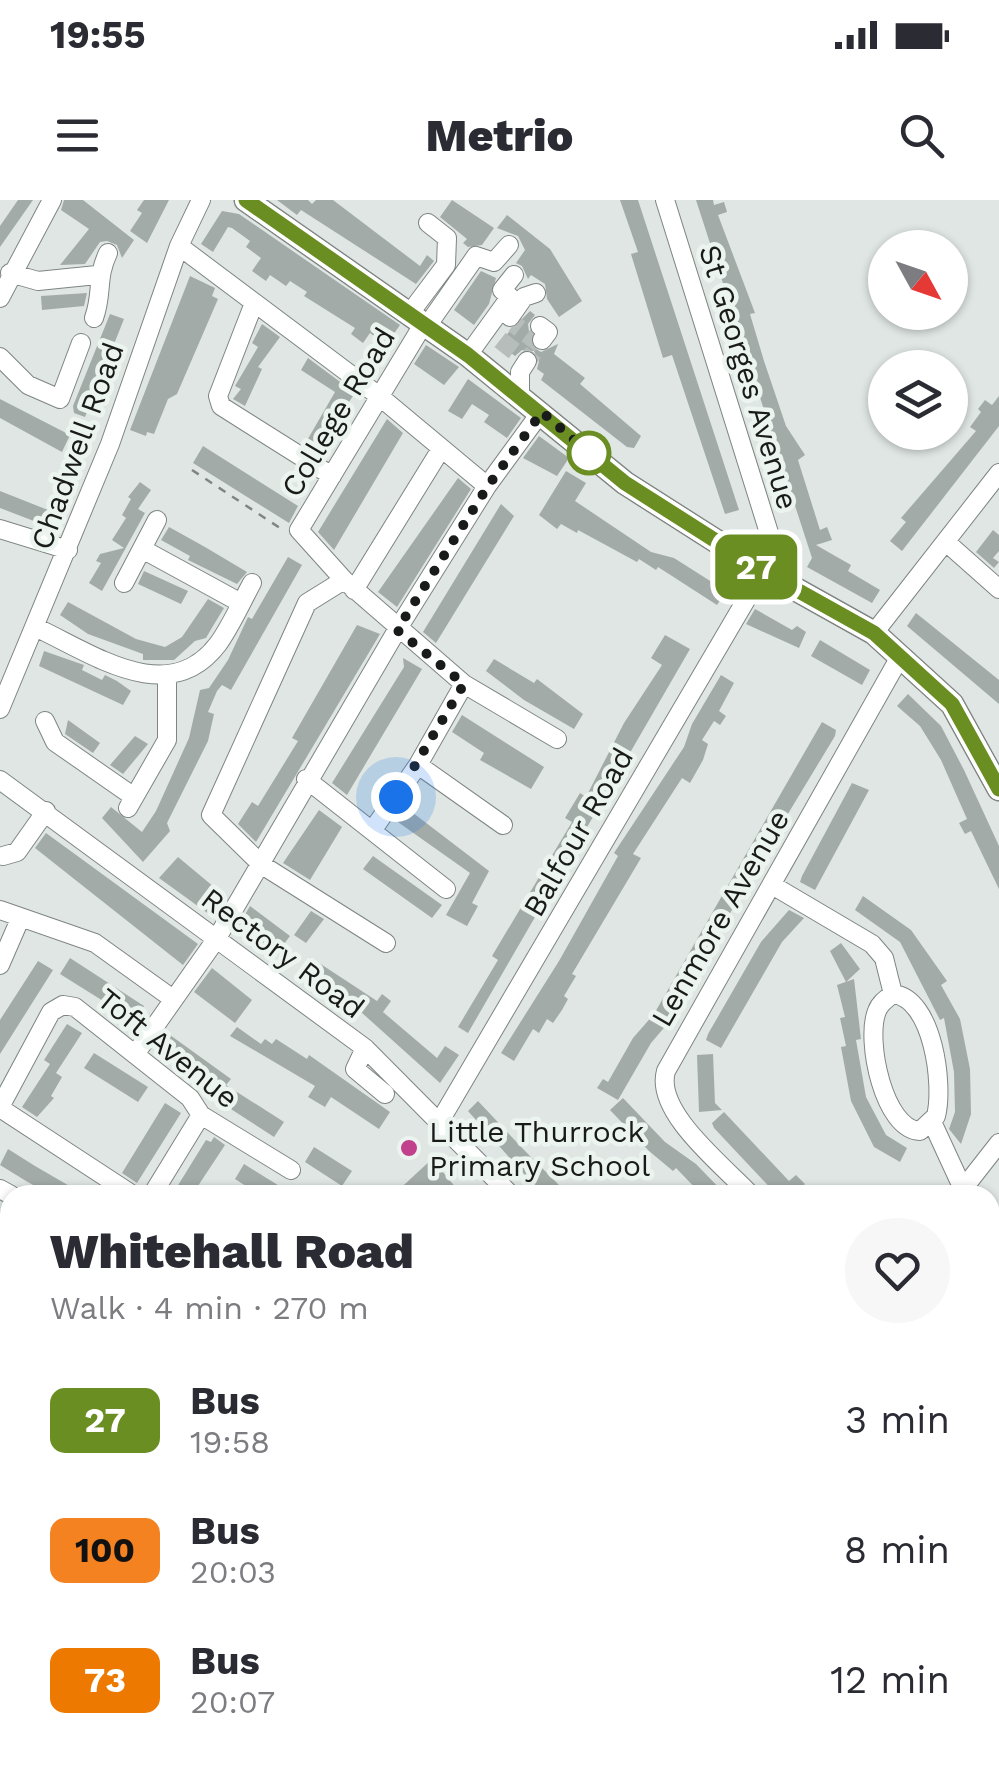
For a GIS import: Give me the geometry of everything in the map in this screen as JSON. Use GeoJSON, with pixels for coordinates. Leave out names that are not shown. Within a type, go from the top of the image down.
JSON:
{"type":"FeatureCollection","features":[{"type":"Feature","properties":{"kind":"main road"},"geometry":{"type":"LineString","coordinates":[[246,200],[473,359],[625,483],[763,571],[874,633],[952,704],[999,790]]}},
{"type":"Feature","properties":{"kind":"street"},"geometry":{"type":"LineString","coordinates":[[0,298],[52,200]]}},
{"type":"Feature","properties":{"kind":"street","name":"Chadwell Road"},"geometry":{"type":"LineString","coordinates":[[0,710],[68,550],[179,246],[201,200]]}},
{"type":"Feature","properties":{"kind":"street","name":"St Georges Avenue"},"geometry":{"type":"LineString","coordinates":[[665,200],[770,536],[763,571]]}},
{"type":"Feature","properties":{"kind":"street"},"geometry":{"type":"LineString","coordinates":[[421,321],[447,262],[446,238],[428,223]]}},
{"type":"Feature","properties":{"kind":"street"},"geometry":{"type":"LineString","coordinates":[[179,246],[379,396],[488,486]]}},
{"type":"Feature","properties":{"kind":"street"},"geometry":{"type":"LineString","coordinates":[[421,321],[476,256],[494,262],[509,246]]}},
{"type":"Feature","properties":{"kind":"street"},"geometry":{"type":"LineString","coordinates":[[94,318],[101,299],[97,276],[108,253]]}},
{"type":"Feature","properties":{"kind":"street"},"geometry":{"type":"LineString","coordinates":[[10,273],[38,281],[97,276]]}},
{"type":"Feature","properties":{"kind":"street"},"geometry":{"type":"LineString","coordinates":[[473,359],[510,297],[502,290],[514,275]]}},
{"type":"Feature","properties":{"kind":"street"},"geometry":{"type":"LineString","coordinates":[[473,359],[508,326],[524,298],[536,293]]}},
{"type":"Feature","properties":{"kind":"street"},"geometry":{"type":"LineString","coordinates":[[254,304],[218,396],[221,406],[332,476]]}},
{"type":"Feature","properties":{"kind":"street","name":"College Road"},"geometry":{"type":"LineString","coordinates":[[299,530],[421,321]]}},
{"type":"Feature","properties":{"kind":"street"},"geometry":{"type":"LineString","coordinates":[[0,357],[57,408],[81,343]]}},
{"type":"Feature","properties":{"kind":"street"},"geometry":{"type":"LineString","coordinates":[[520,396],[520,372],[528,361]]}},
{"type":"Feature","properties":{"kind":"street"},"geometry":{"type":"LineString","coordinates":[[136,1053],[217,938],[262,865],[306,778],[397,630],[488,486],[542,412]]}},
{"type":"Feature","properties":{"kind":"street"},"geometry":{"type":"LineString","coordinates":[[386,943],[262,865],[211,816],[307,603],[349,585],[441,449]]}},
{"type":"Feature","properties":{"kind":"street"},"geometry":{"type":"LineString","coordinates":[[874,633],[999,473]]}},
{"type":"Feature","properties":{"kind":"street"},"geometry":{"type":"LineString","coordinates":[[124,583],[157,520]]}},
{"type":"Feature","properties":{"kind":"street"},"geometry":{"type":"LineString","coordinates":[[0,529],[68,550]]}},
{"type":"Feature","properties":{"kind":"street"},"geometry":{"type":"LineString","coordinates":[[299,530],[397,630],[464,684],[557,739]]}},
{"type":"Feature","properties":{"kind":"street"},"geometry":{"type":"LineString","coordinates":[[946,542],[999,589]]}},
{"type":"Feature","properties":{"kind":"street"},"geometry":{"type":"LineString","coordinates":[[144,550],[241,603]]}},
{"type":"Feature","properties":{"kind":"street","name":"Balfour Road"},"geometry":{"type":"LineString","coordinates":[[440,1121],[763,571]]}},
{"type":"Feature","properties":{"kind":"street"},"geometry":{"type":"LineString","coordinates":[[37,628],[137,674],[167,678],[193,669],[218,645],[252,583]]}},
{"type":"Feature","properties":{"kind":"street","name":"Lenmore Avenue"},"geometry":{"type":"LineString","coordinates":[[742,1185],[670,1108],[662,1085],[672,1057],[901,655]]}},
{"type":"Feature","properties":{"kind":"street"},"geometry":{"type":"LineString","coordinates":[[45,721],[55,742],[131,802],[168,740],[167,678]]}},
{"type":"Feature","properties":{"kind":"street"},"geometry":{"type":"LineString","coordinates":[[374,828],[418,765],[464,684]]}},
{"type":"Feature","properties":{"kind":"street"},"geometry":{"type":"LineString","coordinates":[[418,765],[504,825]]}},
{"type":"Feature","properties":{"kind":"street"},"geometry":{"type":"LineString","coordinates":[[306,778],[374,828],[446,889]]}},
{"type":"Feature","properties":{"kind":"street","name":"Rectory Road"},"geometry":{"type":"LineString","coordinates":[[0,780],[365,1048],[501,1185]]}},
{"type":"Feature","properties":{"kind":"street"},"geometry":{"type":"LineString","coordinates":[[2,856],[18,852],[46,811]]}},
{"type":"Feature","properties":{"kind":"street"},"geometry":{"type":"LineString","coordinates":[[772,885],[872,944],[884,958],[894,994]]}},
{"type":"Feature","properties":{"kind":"street"},"geometry":{"type":"LineString","coordinates":[[0,910],[95,944],[174,998]]}},
{"type":"Feature","properties":{"kind":"street"},"geometry":{"type":"LineString","coordinates":[[0,965],[20,919]]}},
{"type":"Feature","properties":{"kind":"street"},"geometry":{"type":"LineString","coordinates":[[894,994],[911,999],[928,1031],[939,1093],[932,1124],[958,1185]]}},
{"type":"Feature","properties":{"kind":"street"},"geometry":{"type":"LineString","coordinates":[[894,994],[879,1005],[874,1019],[882,1085],[900,1124],[915,1131],[932,1124]]}},
{"type":"Feature","properties":{"kind":"street","name":"Toft Avenue"},"geometry":{"type":"LineString","coordinates":[[0,1108],[29,1046],[51,1012],[63,1006],[75,1007],[190,1098],[200,1116],[290,1170]]}},
{"type":"Feature","properties":{"kind":"street"},"geometry":{"type":"LineString","coordinates":[[365,1048],[354,1069],[385,1094]]}},
{"type":"Feature","properties":{"kind":"street"},"geometry":{"type":"LineString","coordinates":[[0,1108],[118,1185]]}},
{"type":"Feature","properties":{"kind":"street"},"geometry":{"type":"LineString","coordinates":[[158,1185],[200,1116]]}},
{"type":"Feature","properties":{"kind":"street"},"geometry":{"type":"LineString","coordinates":[[967,1185],[999,1144]]}},
{"type":"Feature","properties":{"kind":"path"},"geometry":{"type":"LineString","coordinates":[[192,470],[284,531],[299,530]]}},
{"type":"Feature","properties":{"kind":"building"},"geometry":{"type":"Polygon","coordinates":[[[18,200],[33,200],[0,247],[0,226],[18,200]]]}},
{"type":"Feature","properties":{"kind":"building"},"geometry":{"type":"Polygon","coordinates":[[[64,200],[83,200],[134,240],[122,258],[117,245],[107,241],[100,242],[85,264],[60,265],[89,229],[61,210],[64,200]]]}},
{"type":"Feature","properties":{"kind":"building"},"geometry":{"type":"Polygon","coordinates":[[[144,200],[169,200],[147,243],[130,231],[142,213],[137,210],[144,200]]]}},
{"type":"Feature","properties":{"kind":"building"},"geometry":{"type":"Polygon","coordinates":[[[277,200],[308,200],[312,204],[316,200],[333,200],[420,266],[427,255],[434,261],[416,284],[301,210],[297,215],[277,200]]]}},
{"type":"Feature","properties":{"kind":"building"},"geometry":{"type":"Polygon","coordinates":[[[452,200],[494,228],[482,245],[468,247],[463,243],[467,239],[440,217],[452,200]]]}},
{"type":"Feature","properties":{"kind":"building"},"geometry":{"type":"Polygon","coordinates":[[[620,200],[638,200],[739,510],[725,514],[672,355],[663,358],[631,254],[638,252],[620,200]]]}},
{"type":"Feature","properties":{"kind":"building"},"geometry":{"type":"Polygon","coordinates":[[[696,200],[713,200],[714,205],[724,202],[727,212],[718,215],[755,313],[750,314],[764,361],[786,426],[805,455],[798,460],[820,530],[827,527],[832,540],[816,545],[851,565],[848,571],[880,590],[872,603],[807,567],[812,558],[696,200]]]}},
{"type":"Feature","properties":{"kind":"building"},"geometry":{"type":"Polygon","coordinates":[[[222,211],[239,214],[400,325],[386,345],[370,333],[363,343],[351,334],[355,328],[304,296],[307,292],[290,281],[286,286],[270,275],[266,281],[252,271],[261,258],[246,247],[250,241],[232,228],[228,227],[213,252],[201,244],[222,211]]]}},
{"type":"Feature","properties":{"kind":"building"},"geometry":{"type":"Polygon","coordinates":[[[507,215],[550,249],[582,301],[559,317],[547,299],[545,284],[531,275],[528,279],[516,263],[525,250],[518,236],[497,228],[507,215]]]}},
{"type":"Feature","properties":{"kind":"building"},"geometry":{"type":"Polygon","coordinates":[[[481,271],[496,278],[489,304],[474,325],[454,310],[481,271]]]}},
{"type":"Feature","properties":{"kind":"building"},"geometry":{"type":"Polygon","coordinates":[[[190,276],[215,288],[212,296],[218,299],[177,394],[168,399],[154,434],[147,432],[146,436],[130,430],[190,276]]]}},
{"type":"Feature","properties":{"kind":"building"},"geometry":{"type":"Polygon","coordinates":[[[87,293],[84,306],[42,310],[41,296],[87,293]]]}},
{"type":"Feature","properties":{"kind":"building"},"geometry":{"type":"Polygon","coordinates":[[[530,311],[535,315],[528,324],[531,346],[541,352],[558,344],[554,354],[585,378],[580,384],[641,436],[634,448],[627,447],[541,380],[544,374],[537,369],[539,361],[534,351],[522,350],[515,356],[498,343],[530,311]]]}},
{"type":"Feature","properties":{"kind":"building"},"geometry":{"type":"Polygon","coordinates":[[[110,314],[124,319],[85,417],[74,413],[73,406],[110,314]]]}},
{"type":"Feature","properties":{"kind":"building"},"geometry":{"type":"Polygon","coordinates":[[[262,324],[280,337],[258,367],[262,369],[245,406],[233,399],[241,389],[235,386],[258,347],[252,343],[262,324]]]}},
{"type":"Feature","properties":{"kind":"building"},"geometry":{"type":"Polygon","coordinates":[[[426,345],[459,367],[444,385],[414,364],[426,345]]]}},
{"type":"Feature","properties":{"kind":"building"},"geometry":{"type":"Polygon","coordinates":[[[308,358],[355,393],[345,408],[351,412],[325,457],[305,444],[335,392],[301,370],[308,358]]]}},
{"type":"Feature","properties":{"kind":"building"},"geometry":{"type":"Polygon","coordinates":[[[468,379],[521,418],[507,438],[484,422],[489,415],[472,404],[462,419],[448,411],[468,379]]]}},
{"type":"Feature","properties":{"kind":"building"},"geometry":{"type":"Polygon","coordinates":[[[999,396],[999,426],[902,551],[890,541],[906,522],[901,518],[960,450],[968,450],[968,440],[976,431],[970,427],[981,412],[978,409],[985,400],[992,405],[999,396]]]}},
{"type":"Feature","properties":{"kind":"building"},"geometry":{"type":"Polygon","coordinates":[[[0,399],[70,435],[62,452],[0,418],[0,399]]]}},
{"type":"Feature","properties":{"kind":"building"},"geometry":{"type":"Polygon","coordinates":[[[387,419],[403,433],[334,550],[318,532],[387,419]]]}},
{"type":"Feature","properties":{"kind":"building"},"geometry":{"type":"Polygon","coordinates":[[[539,436],[569,458],[557,476],[523,458],[539,436]]]}},
{"type":"Feature","properties":{"kind":"building"},"geometry":{"type":"Polygon","coordinates":[[[203,446],[298,506],[289,523],[193,463],[203,446]]]}},
{"type":"Feature","properties":{"kind":"building"},"geometry":{"type":"Polygon","coordinates":[[[566,471],[586,483],[575,501],[651,552],[674,558],[726,591],[717,605],[658,567],[656,570],[639,559],[637,562],[578,530],[577,533],[561,524],[557,529],[539,515],[566,471]]]}},
{"type":"Feature","properties":{"kind":"building"},"geometry":{"type":"Polygon","coordinates":[[[458,478],[471,489],[397,607],[378,592],[458,478]]]}},
{"type":"Feature","properties":{"kind":"building"},"geometry":{"type":"Polygon","coordinates":[[[140,482],[151,490],[138,509],[145,513],[102,591],[89,583],[101,563],[96,561],[100,554],[124,548],[112,540],[126,518],[122,515],[131,499],[128,497],[140,482]]]}},
{"type":"Feature","properties":{"kind":"building"},"geometry":{"type":"Polygon","coordinates":[[[0,491],[58,514],[52,528],[0,508],[0,491]]]}},
{"type":"Feature","properties":{"kind":"building"},"geometry":{"type":"Polygon","coordinates":[[[501,504],[514,516],[436,643],[423,632],[501,504]]]}},
{"type":"Feature","properties":{"kind":"building"},"geometry":{"type":"Polygon","coordinates":[[[169,527],[247,572],[237,584],[188,560],[190,556],[161,540],[169,527]]]}},
{"type":"Feature","properties":{"kind":"building"},"geometry":{"type":"Polygon","coordinates":[[[993,530],[999,535],[999,551],[993,558],[999,562],[994,568],[976,552],[993,530]]]}},
{"type":"Feature","properties":{"kind":"building"},"geometry":{"type":"Polygon","coordinates":[[[288,557],[302,565],[231,690],[222,685],[217,691],[208,712],[214,714],[208,741],[167,823],[170,831],[143,862],[102,818],[111,807],[142,832],[156,811],[189,738],[200,690],[209,688],[228,660],[248,617],[252,619],[288,557]]]}},
{"type":"Feature","properties":{"kind":"building"},"geometry":{"type":"Polygon","coordinates":[[[144,571],[188,591],[181,604],[138,584],[144,571]]]}},
{"type":"Feature","properties":{"kind":"building"},"geometry":{"type":"Polygon","coordinates":[[[208,599],[224,608],[206,638],[195,641],[174,660],[143,660],[143,654],[88,634],[60,615],[68,602],[136,639],[165,647],[182,637],[208,599]]]}},
{"type":"Feature","properties":{"kind":"building"},"geometry":{"type":"Polygon","coordinates":[[[755,609],[792,630],[797,626],[806,632],[799,648],[746,624],[755,609]]]}},
{"type":"Feature","properties":{"kind":"building"},"geometry":{"type":"Polygon","coordinates":[[[916,613],[999,680],[999,704],[907,626],[916,613]]]}},
{"type":"Feature","properties":{"kind":"building"},"geometry":{"type":"Polygon","coordinates":[[[357,625],[380,634],[256,842],[238,824],[252,802],[258,806],[298,741],[292,738],[357,625]]]}},
{"type":"Feature","properties":{"kind":"building"},"geometry":{"type":"Polygon","coordinates":[[[665,635],[690,649],[468,1033],[458,1027],[498,960],[492,956],[572,822],[565,818],[580,793],[586,797],[624,723],[662,665],[651,658],[665,635]]]}},
{"type":"Feature","properties":{"kind":"building"},"geometry":{"type":"Polygon","coordinates":[[[820,640],[870,670],[862,685],[811,656],[820,640]]]}},
{"type":"Feature","properties":{"kind":"building"},"geometry":{"type":"Polygon","coordinates":[[[44,651],[84,665],[82,670],[102,680],[105,675],[131,691],[123,705],[39,666],[44,651]]]}},
{"type":"Feature","properties":{"kind":"building"},"geometry":{"type":"Polygon","coordinates":[[[403,658],[422,669],[347,795],[332,783],[404,667],[403,658]]]}},
{"type":"Feature","properties":{"kind":"building"},"geometry":{"type":"Polygon","coordinates":[[[494,659],[534,683],[537,679],[583,714],[574,729],[524,700],[486,671],[494,659]]]}},
{"type":"Feature","properties":{"kind":"building"},"geometry":{"type":"Polygon","coordinates":[[[721,675],[734,683],[719,711],[726,716],[720,725],[714,721],[702,740],[708,744],[703,760],[690,783],[682,778],[633,854],[641,858],[572,974],[576,976],[564,996],[568,999],[562,1010],[553,1023],[547,1019],[539,1033],[533,1029],[514,1061],[501,1053],[559,961],[618,856],[614,853],[684,747],[692,724],[721,675]]]}},
{"type":"Feature","properties":{"kind":"building"},"geometry":{"type":"Polygon","coordinates":[[[908,694],[941,726],[964,770],[999,846],[999,889],[971,831],[965,834],[959,823],[967,819],[941,760],[920,726],[897,706],[908,694]]]}},
{"type":"Feature","properties":{"kind":"building"},"geometry":{"type":"Polygon","coordinates":[[[462,715],[544,767],[531,789],[480,760],[484,753],[452,732],[462,715]]]}},
{"type":"Feature","properties":{"kind":"building"},"geometry":{"type":"Polygon","coordinates":[[[68,720],[100,743],[93,753],[65,734],[68,720]]]}},
{"type":"Feature","properties":{"kind":"building"},"geometry":{"type":"Polygon","coordinates":[[[822,722],[836,730],[835,736],[748,880],[675,1015],[651,1043],[618,1100],[597,1088],[603,1079],[608,1082],[633,1038],[654,1014],[822,722]]]}},
{"type":"Feature","properties":{"kind":"building"},"geometry":{"type":"Polygon","coordinates":[[[135,736],[148,744],[123,774],[110,765],[135,736]]]}},
{"type":"Feature","properties":{"kind":"building"},"geometry":{"type":"Polygon","coordinates":[[[852,783],[869,790],[815,890],[800,882],[802,876],[852,783]]]}},
{"type":"Feature","properties":{"kind":"building"},"geometry":{"type":"Polygon","coordinates":[[[404,806],[489,871],[472,903],[478,906],[467,926],[446,915],[470,873],[395,820],[404,806]]]}},
{"type":"Feature","properties":{"kind":"building"},"geometry":{"type":"Polygon","coordinates":[[[319,810],[342,827],[310,880],[283,863],[319,810]]]}},
{"type":"Feature","properties":{"kind":"building"},"geometry":{"type":"Polygon","coordinates":[[[46,833],[198,944],[183,965],[35,848],[46,833]]]}},
{"type":"Feature","properties":{"kind":"building"},"geometry":{"type":"Polygon","coordinates":[[[373,856],[442,905],[432,918],[363,869],[373,856]]]}},
{"type":"Feature","properties":{"kind":"building"},"geometry":{"type":"Polygon","coordinates":[[[178,857],[226,897],[213,917],[159,878],[178,857]]]}},
{"type":"Feature","properties":{"kind":"building"},"geometry":{"type":"Polygon","coordinates":[[[863,896],[911,930],[947,981],[941,985],[960,1019],[970,1069],[971,1114],[961,1144],[949,1129],[955,1112],[954,1072],[944,1018],[940,1020],[900,942],[855,910],[863,896]]]}},
{"type":"Feature","properties":{"kind":"building"},"geometry":{"type":"Polygon","coordinates":[[[250,906],[290,936],[275,956],[237,928],[250,906]]]}},
{"type":"Feature","properties":{"kind":"building"},"geometry":{"type":"Polygon","coordinates":[[[789,910],[804,918],[782,942],[721,1048],[706,1040],[761,942],[789,910]]]}},
{"type":"Feature","properties":{"kind":"building"},"geometry":{"type":"Polygon","coordinates":[[[311,911],[324,919],[306,943],[294,935],[311,911]]]}},
{"type":"Feature","properties":{"kind":"building"},"geometry":{"type":"Polygon","coordinates":[[[841,943],[860,969],[846,982],[830,951],[841,943]]]}},
{"type":"Feature","properties":{"kind":"building"},"geometry":{"type":"Polygon","coordinates":[[[310,957],[377,1001],[382,994],[391,1001],[383,1012],[437,1058],[445,1046],[459,1055],[440,1083],[361,1012],[301,969],[310,957]]]}},
{"type":"Feature","properties":{"kind":"building"},"geometry":{"type":"Polygon","coordinates":[[[70,958],[144,1006],[135,1021],[60,974],[70,958]]]}},
{"type":"Feature","properties":{"kind":"building"},"geometry":{"type":"Polygon","coordinates":[[[38,961],[53,970],[0,1054],[0,1020],[38,961]]]}},
{"type":"Feature","properties":{"kind":"building"},"geometry":{"type":"Polygon","coordinates":[[[212,968],[252,1000],[235,1023],[194,992],[212,968]]]}},
{"type":"Feature","properties":{"kind":"building"},"geometry":{"type":"Polygon","coordinates":[[[854,979],[861,1039],[856,1040],[866,1097],[886,1135],[907,1148],[900,1162],[874,1147],[851,1101],[841,1047],[846,1046],[840,1018],[845,1017],[837,985],[854,979]]]}},
{"type":"Feature","properties":{"kind":"building"},"geometry":{"type":"Polygon","coordinates":[[[67,1024],[82,1033],[56,1073],[62,1077],[51,1096],[54,1098],[37,1117],[22,1107],[50,1064],[44,1060],[67,1024]]]}},
{"type":"Feature","properties":{"kind":"building"},"geometry":{"type":"Polygon","coordinates":[[[237,1027],[261,1044],[265,1039],[272,1044],[276,1039],[307,1059],[309,1055],[390,1112],[379,1129],[331,1097],[325,1107],[308,1097],[315,1086],[230,1036],[237,1027]]]}},
{"type":"Feature","properties":{"kind":"building"},"geometry":{"type":"Polygon","coordinates":[[[170,1035],[231,1079],[226,1085],[284,1122],[274,1137],[220,1102],[224,1096],[160,1050],[170,1035]]]}},
{"type":"Feature","properties":{"kind":"building"},"geometry":{"type":"Polygon","coordinates":[[[94,1053],[148,1087],[138,1102],[84,1068],[94,1053]]]}},
{"type":"Feature","properties":{"kind":"building"},"geometry":{"type":"Polygon","coordinates":[[[713,1054],[715,1103],[722,1110],[699,1112],[697,1055],[713,1054]]]}},
{"type":"Feature","properties":{"kind":"building"},"geometry":{"type":"Polygon","coordinates":[[[623,1098],[665,1142],[696,1164],[716,1185],[692,1185],[676,1168],[673,1171],[649,1151],[610,1110],[623,1098]]]}},
{"type":"Feature","properties":{"kind":"building"},"geometry":{"type":"Polygon","coordinates":[[[478,1101],[559,1185],[536,1185],[468,1111],[478,1101]]]}},
{"type":"Feature","properties":{"kind":"building"},"geometry":{"type":"Polygon","coordinates":[[[165,1103],[181,1113],[137,1183],[122,1173],[165,1103]]]}},
{"type":"Feature","properties":{"kind":"building"},"geometry":{"type":"Polygon","coordinates":[[[724,1112],[789,1181],[796,1175],[805,1184],[768,1185],[712,1123],[724,1112]]]}},
{"type":"Feature","properties":{"kind":"building"},"geometry":{"type":"Polygon","coordinates":[[[214,1137],[225,1145],[199,1185],[178,1185],[206,1140],[211,1142],[214,1137]]]}},
{"type":"Feature","properties":{"kind":"building"},"geometry":{"type":"Polygon","coordinates":[[[314,1147],[352,1171],[340,1185],[305,1162],[314,1147]]]}},
{"type":"Feature","properties":{"kind":"building"},"geometry":{"type":"Polygon","coordinates":[[[8,1149],[68,1185],[33,1185],[0,1165],[8,1149]]]}},
{"type":"Feature","properties":{"kind":"building"},"geometry":{"type":"Polygon","coordinates":[[[432,1159],[454,1185],[404,1185],[432,1159]]]}},
{"type":"Feature","properties":{"kind":"building"},"geometry":{"type":"Polygon","coordinates":[[[244,1164],[278,1185],[244,1185],[235,1179],[244,1164]]]}},
{"type":"Feature","properties":{"kind":"tunnel"},"geometry":{"type":"LineString","coordinates":[[500,340],[527,361],[540,344],[514,324]]}},
{"type":"Feature","properties":{"kind":"bus line","name":"27"},"geometry":{"type":"LineString","coordinates":[[246,200],[468,355],[625,483],[763,571],[874,633],[952,704],[999,789]]}},
{"type":"Feature","properties":{"kind":"place","name":"Little Thurrock Primary School"},"geometry":{"type":"Point","coordinates":[409,1148]}},
{"type":"Feature","properties":{"kind":"route"},"geometry":{"type":"LineString","coordinates":[[396,797],[464,684],[397,630],[488,486],[542,412],[589,453]]}}]}
